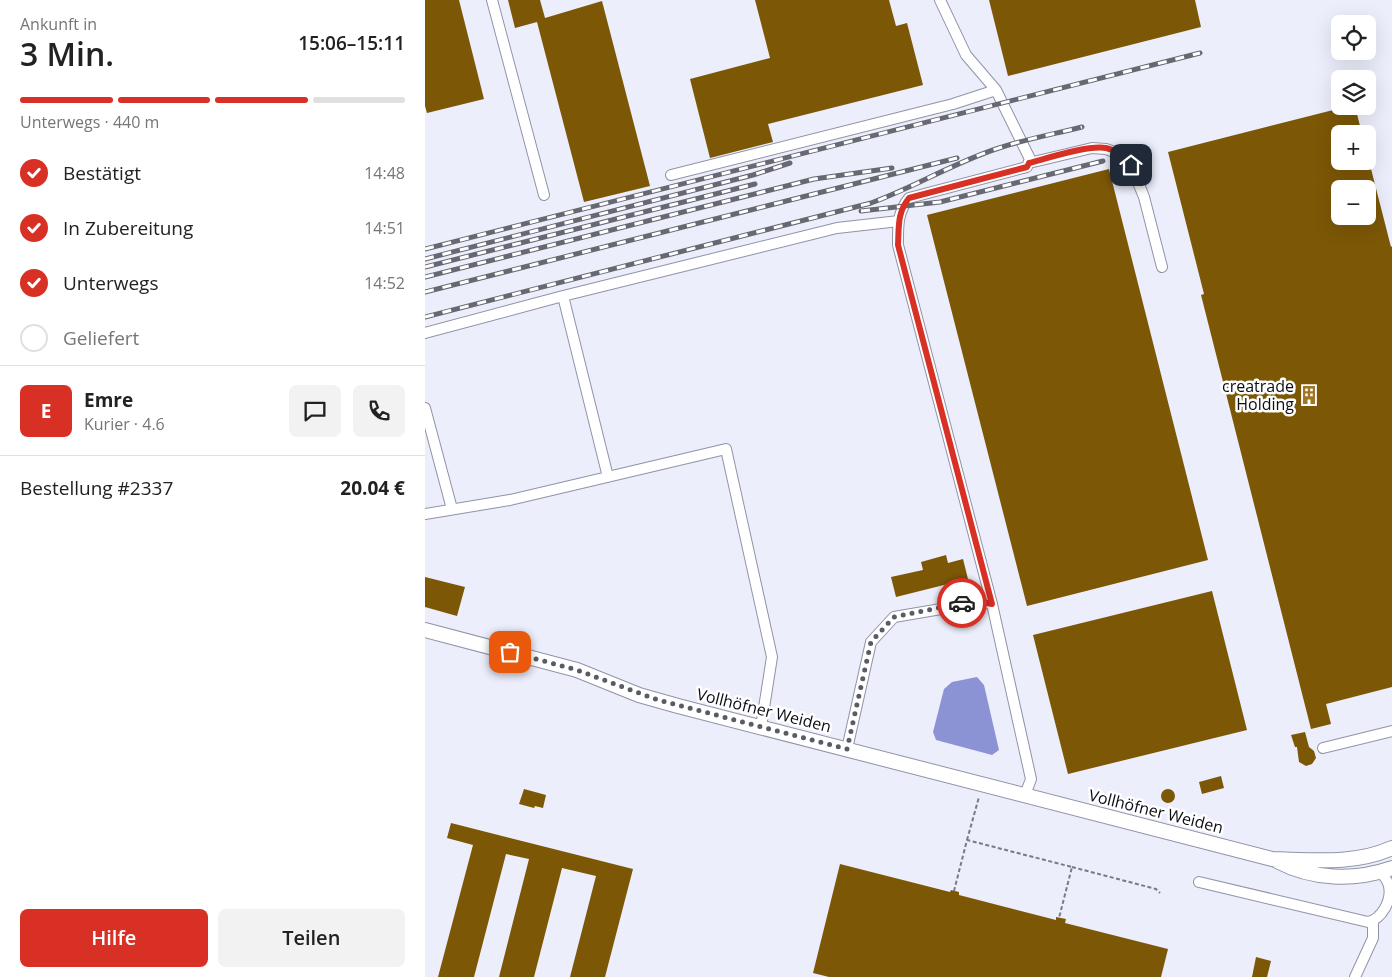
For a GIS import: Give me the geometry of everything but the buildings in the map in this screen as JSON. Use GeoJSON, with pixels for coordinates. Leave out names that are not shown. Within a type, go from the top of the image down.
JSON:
{"type":"FeatureCollection","features":[{"type":"Feature","properties":{"kind":"main road","name":"Vollhöfner Weiden"},"geometry":{"type":"LineString","coordinates":[[425,630],[554,663],[594,676],[639,695],[1272,859],[1294,870],[1323,876],[1350,877],[1386,870]]}},
{"type":"Feature","properties":{"kind":"main road","name":"Vollhöfner Weiden"},"geometry":{"type":"LineString","coordinates":[[1272,859],[1347,860],[1368,857],[1392,848]]}},
{"type":"Feature","properties":{"kind":"lane"},"geometry":{"type":"LineString","coordinates":[[492,0],[544,195]]}},
{"type":"Feature","properties":{"kind":"lane"},"geometry":{"type":"LineString","coordinates":[[940,0],[966,55],[996,90],[1030,159],[1027,167],[909,198],[902,207],[899,221],[898,245],[992,604],[1031,779],[1025,795]]}},
{"type":"Feature","properties":{"kind":"lane"},"geometry":{"type":"LineString","coordinates":[[671,175],[953,104],[996,90]]}},
{"type":"Feature","properties":{"kind":"lane"},"geometry":{"type":"LineString","coordinates":[[1029,163],[1092,148],[1106,148],[1120,154],[1131,165],[1144,197],[1162,267]]}},
{"type":"Feature","properties":{"kind":"lane"},"geometry":{"type":"LineString","coordinates":[[425,333],[563,296],[837,228],[899,221]]}},
{"type":"Feature","properties":{"kind":"lane"},"geometry":{"type":"LineString","coordinates":[[563,296],[608,477]]}},
{"type":"Feature","properties":{"kind":"lane"},"geometry":{"type":"LineString","coordinates":[[425,408],[452,509]]}},
{"type":"Feature","properties":{"kind":"lane"},"geometry":{"type":"LineString","coordinates":[[425,514],[510,500],[726,449],[772,657],[761,727]]}},
{"type":"Feature","properties":{"kind":"lane"},"geometry":{"type":"LineString","coordinates":[[847,749],[871,642],[894,617],[941,609],[974,600],[992,604]]}},
{"type":"Feature","properties":{"kind":"lane"},"geometry":{"type":"LineString","coordinates":[[1323,748],[1392,730]]}},
{"type":"Feature","properties":{"kind":"lane"},"geometry":{"type":"LineString","coordinates":[[1199,882],[1362,922],[1373,921],[1384,911],[1389,894],[1386,870]]}},
{"type":"Feature","properties":{"kind":"lane"},"geometry":{"type":"LineString","coordinates":[[1355,977],[1373,938],[1373,921]]}},
{"type":"Feature","properties":{"kind":"path"},"geometry":{"type":"LineString","coordinates":[[954,891],[982,784]]}},
{"type":"Feature","properties":{"kind":"path"},"geometry":{"type":"LineString","coordinates":[[967,840],[1156,889],[1160,893]]}},
{"type":"Feature","properties":{"kind":"path"},"geometry":{"type":"LineString","coordinates":[[1059,918],[1072,867]]}},
{"type":"Feature","properties":{"kind":"water"},"geometry":{"type":"Polygon","coordinates":[[[977,677],[984,685],[999,750],[992,755],[936,740],[933,732],[944,689],[952,682],[977,677]]]}},
{"type":"Feature","properties":{"kind":"railway"},"geometry":{"type":"LineString","coordinates":[[425,249],[1200,53]]}},
{"type":"Feature","properties":{"kind":"railway"},"geometry":{"type":"LineString","coordinates":[[425,317],[871,203],[999,148],[1082,127]]}},
{"type":"Feature","properties":{"kind":"railway"},"geometry":{"type":"LineString","coordinates":[[425,292],[957,158]]}},
{"type":"Feature","properties":{"kind":"railway"},"geometry":{"type":"LineString","coordinates":[[861,211],[940,202],[1103,161]]}},
{"type":"Feature","properties":{"kind":"railway"},"geometry":{"type":"LineString","coordinates":[[425,259],[753,175],[790,163]]}},
{"type":"Feature","properties":{"kind":"railway"},"geometry":{"type":"LineString","coordinates":[[425,277],[814,179],[892,168]]}},
{"type":"Feature","properties":{"kind":"railway"},"geometry":{"type":"LineString","coordinates":[[425,267],[755,184]]}},
{"type":"Feature","properties":{"kind":"way so far"},"geometry":{"type":"LineString","coordinates":[[510,652],[577,670],[639,695],[847,749],[871,642],[894,617],[941,609],[962,603]]}},
{"type":"Feature","properties":{"kind":"place","name":"creatrade Holding"},"geometry":{"type":"Point","coordinates":[1309,395]}},
{"type":"Feature","properties":{"kind":"route"},"geometry":{"type":"LineString","coordinates":[[962,603],[974,600],[992,604],[898,245],[899,221],[902,207],[909,198],[1027,167],[1029,163],[1092,148],[1106,148],[1120,154],[1131,165]]}}]}
